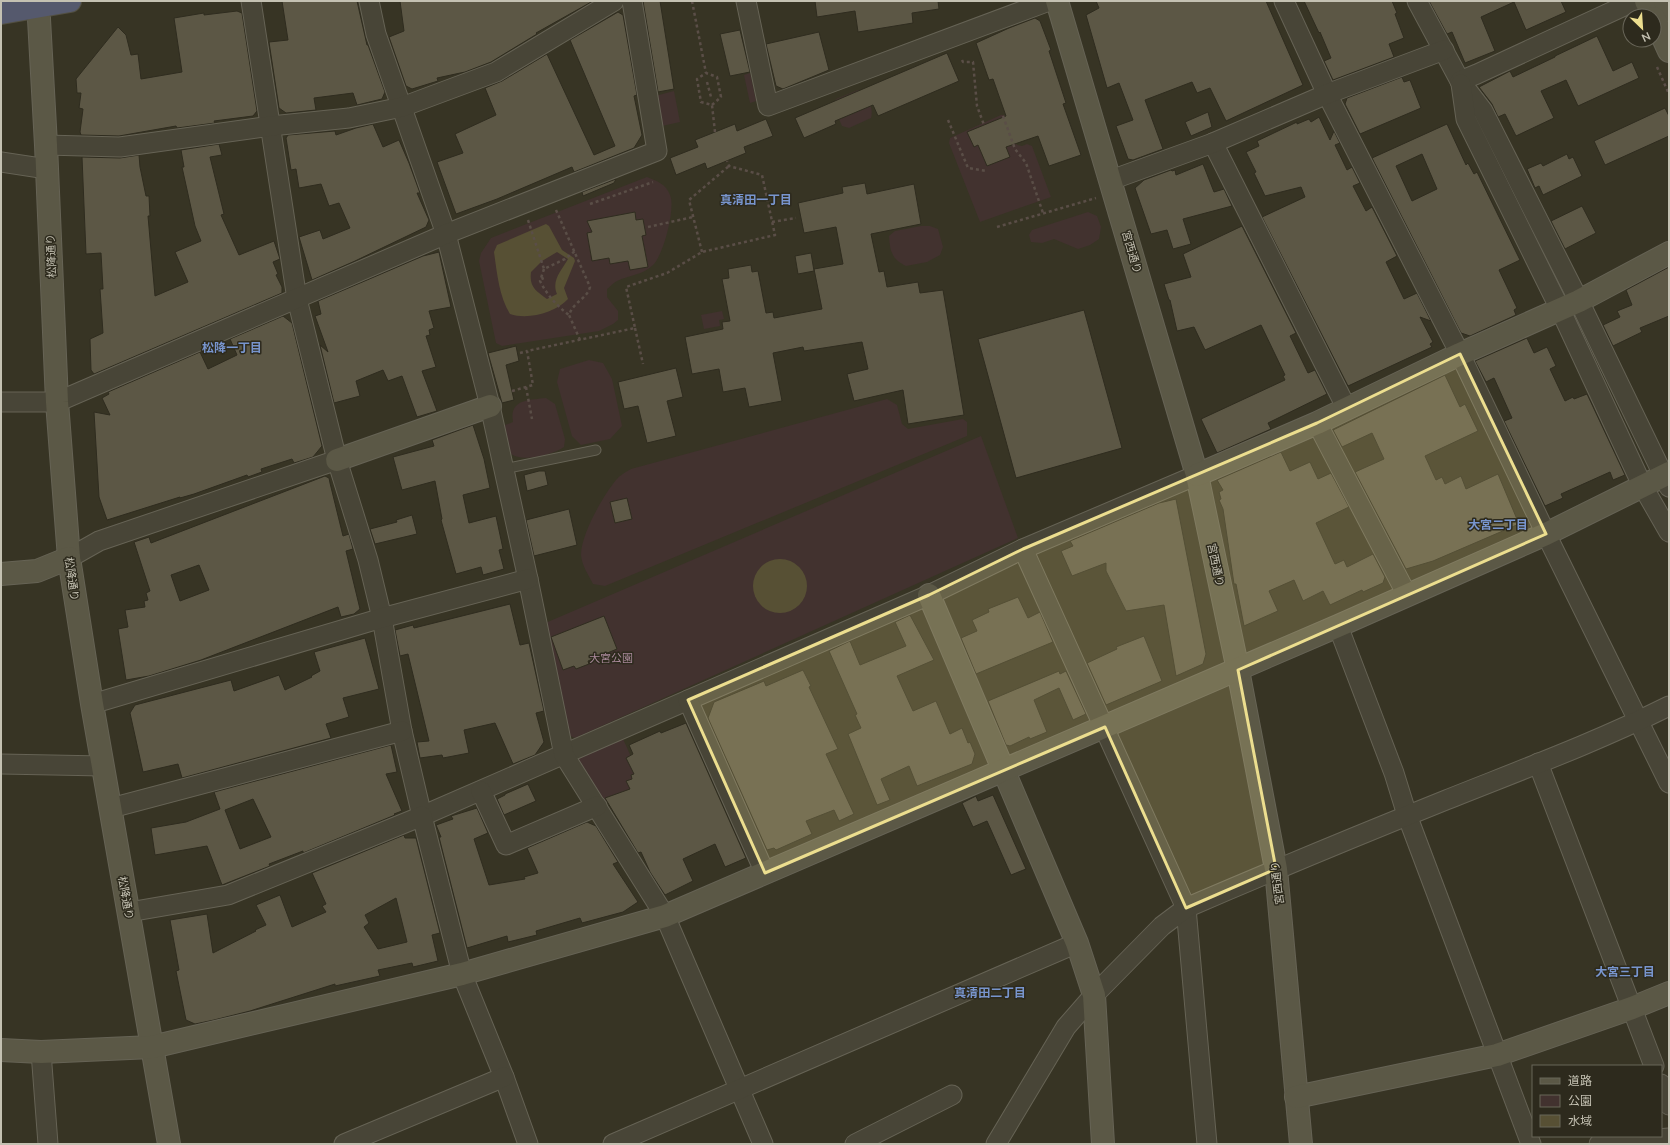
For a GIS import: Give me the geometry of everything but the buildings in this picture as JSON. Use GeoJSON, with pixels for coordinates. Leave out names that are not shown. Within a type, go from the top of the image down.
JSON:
{"type":"FeatureCollection","features":[{"type":"Feature","properties":{"kind":"highway"},"geometry":{"type":"LineString","coordinates":[[1,13],[38,4],[70,1]]}},
{"type":"Feature","properties":{"kind":"street"},"geometry":{"type":"LineString","coordinates":[[251,1],[297,299],[337,460],[368,560],[382,618],[402,731],[422,816],[462,974],[504,1077],[528,1144]]}},
{"type":"Feature","properties":{"kind":"street"},"geometry":{"type":"LineString","coordinates":[[369,1],[376,34],[446,234],[490,406],[528,579],[564,755],[665,916],[763,1144]]}},
{"type":"Feature","properties":{"kind":"street"},"geometry":{"type":"LineString","coordinates":[[46,145],[120,147],[271,126],[349,118],[402,107],[496,72],[614,1]]}},
{"type":"Feature","properties":{"kind":"street"},"geometry":{"type":"LineString","coordinates":[[1,402],[57,402],[446,234],[656,151],[632,1]]}},
{"type":"Feature","properties":{"kind":"street"},"geometry":{"type":"LineString","coordinates":[[746,1],[768,106],[1049,1]]}},
{"type":"Feature","properties":{"kind":"street","name":"宮西通り"},"geometry":{"type":"LineString","coordinates":[[1057,1],[1197,475],[1238,670],[1276,869],[1301,1144]]}},
{"type":"Feature","properties":{"kind":"street"},"geometry":{"type":"LineString","coordinates":[[1284,1],[1327,94],[1460,354],[1546,534],[1669,783]]}},
{"type":"Feature","properties":{"kind":"street"},"geometry":{"type":"LineString","coordinates":[[1,1050],[41,1052],[152,1047],[462,974],[665,916],[1238,670],[1546,534],[1642,486],[1667,478],[1466,119],[1460,81],[1417,1]]}},
{"type":"Feature","properties":{"kind":"street"},"geometry":{"type":"LineString","coordinates":[[1460,81],[1635,1]]}},
{"type":"Feature","properties":{"kind":"street","name":"松降通り"},"geometry":{"type":"LineString","coordinates":[[38,4],[46,145],[57,402],[69,558],[92,704],[169,1144]]}},
{"type":"Feature","properties":{"kind":"street"},"geometry":{"type":"LineString","coordinates":[[1662,24],[1669,51]]}},
{"type":"Feature","properties":{"kind":"street"},"geometry":{"type":"LineString","coordinates":[[1112,187],[1327,94],[1444,50]]}},
{"type":"Feature","properties":{"kind":"street"},"geometry":{"type":"LineString","coordinates":[[1213,143],[1347,409]]}},
{"type":"Feature","properties":{"kind":"street"},"geometry":{"type":"LineString","coordinates":[[1,162],[47,169]]}},
{"type":"Feature","properties":{"kind":"street"},"geometry":{"type":"LineString","coordinates":[[129,912],[228,895],[481,791],[929,595],[1023,549],[1318,423],[1460,354],[1570,305],[1669,253]]}},
{"type":"Feature","properties":{"kind":"street"},"geometry":{"type":"LineString","coordinates":[[1570,305],[1642,486],[1669,532]]}},
{"type":"Feature","properties":{"kind":"street"},"geometry":{"type":"LineString","coordinates":[[1,574],[37,571],[69,558],[99,541],[490,406]]}},
{"type":"Feature","properties":{"kind":"street"},"geometry":{"type":"LineString","coordinates":[[1318,423],[1407,595]]}},
{"type":"Feature","properties":{"kind":"street"},"geometry":{"type":"LineString","coordinates":[[1023,549],[1186,908],[1207,1144]]}},
{"type":"Feature","properties":{"kind":"street"},"geometry":{"type":"LineString","coordinates":[[92,704],[382,618],[528,579]]}},
{"type":"Feature","properties":{"kind":"street"},"geometry":{"type":"LineString","coordinates":[[929,595],[1077,943],[1094,995],[1103,1144]]}},
{"type":"Feature","properties":{"kind":"street"},"geometry":{"type":"LineString","coordinates":[[1338,626],[1394,772],[1407,815],[1531,1144]]}},
{"type":"Feature","properties":{"kind":"street"},"geometry":{"type":"LineString","coordinates":[[688,700],[765,873]]}},
{"type":"Feature","properties":{"kind":"street"},"geometry":{"type":"LineString","coordinates":[[996,1144],[1066,1027],[1094,995],[1162,926],[1186,908],[1276,869],[1639,721],[1669,706]]}},
{"type":"Feature","properties":{"kind":"street"},"geometry":{"type":"LineString","coordinates":[[111,808],[402,731]]}},
{"type":"Feature","properties":{"kind":"street"},"geometry":{"type":"LineString","coordinates":[[1538,763],[1654,1065]]}},
{"type":"Feature","properties":{"kind":"street"},"geometry":{"type":"LineString","coordinates":[[1,764],[103,766]]}},
{"type":"Feature","properties":{"kind":"street"},"geometry":{"type":"LineString","coordinates":[[481,791],[506,845],[596,806]]}},
{"type":"Feature","properties":{"kind":"street"},"geometry":{"type":"LineString","coordinates":[[613,1144],[650,1137],[739,1089],[1077,943]]}},
{"type":"Feature","properties":{"kind":"street"},"geometry":{"type":"LineString","coordinates":[[1296,1098],[1497,1055],[1632,1008],[1669,993]]}},
{"type":"Feature","properties":{"kind":"street"},"geometry":{"type":"LineString","coordinates":[[41,1052],[48,1144]]}},
{"type":"Feature","properties":{"kind":"street"},"geometry":{"type":"LineString","coordinates":[[344,1144],[504,1077]]}},
{"type":"Feature","properties":{"kind":"street"},"geometry":{"type":"LineString","coordinates":[[1662,1087],[1669,1105]]}},
{"type":"Feature","properties":{"kind":"street"},"geometry":{"type":"LineString","coordinates":[[855,1144],[952,1095]]}},
{"type":"Feature","properties":{"kind":"street"},"geometry":{"type":"LineString","coordinates":[[1599,1144],[1669,1138]]}},
{"type":"Feature","properties":{"kind":"lane"},"geometry":{"type":"LineString","coordinates":[[504,468],[596,450]]}},
{"type":"Feature","properties":{"kind":"path"},"geometry":{"type":"LineString","coordinates":[[692,1],[706,73]]}},
{"type":"Feature","properties":{"kind":"path"},"geometry":{"type":"LineString","coordinates":[[962,60],[962,62],[972,62],[977,106],[984,125]]}},
{"type":"Feature","properties":{"kind":"path"},"geometry":{"type":"LineString","coordinates":[[706,73],[717,77],[721,97],[712,105],[701,102],[696,78],[706,73]]}},
{"type":"Feature","properties":{"kind":"path"},"geometry":{"type":"LineString","coordinates":[[707,82],[711,97]]}},
{"type":"Feature","properties":{"kind":"path"},"geometry":{"type":"LineString","coordinates":[[712,105],[715,132]]}},
{"type":"Feature","properties":{"kind":"path"},"geometry":{"type":"LineString","coordinates":[[1004,116],[1015,149],[1026,163],[1044,213]]}},
{"type":"Feature","properties":{"kind":"path"},"geometry":{"type":"LineString","coordinates":[[948,120],[968,168],[987,172]]}},
{"type":"Feature","properties":{"kind":"path"},"geometry":{"type":"LineString","coordinates":[[727,161],[729,166]]}},
{"type":"Feature","properties":{"kind":"path"},"geometry":{"type":"LineString","coordinates":[[702,252],[689,200],[729,166]]}},
{"type":"Feature","properties":{"kind":"path"},"geometry":{"type":"LineString","coordinates":[[643,364],[626,287],[667,273],[702,252],[775,236],[762,176],[729,166]]}},
{"type":"Feature","properties":{"kind":"path"},"geometry":{"type":"LineString","coordinates":[[590,204],[653,182]]}},
{"type":"Feature","properties":{"kind":"path"},"geometry":{"type":"LineString","coordinates":[[997,227],[1044,213],[1112,187]]}},
{"type":"Feature","properties":{"kind":"path"},"geometry":{"type":"LineString","coordinates":[[556,209],[590,287],[589,292],[572,307],[569,315]]}},
{"type":"Feature","properties":{"kind":"path"},"geometry":{"type":"LineString","coordinates":[[648,227],[694,217]]}},
{"type":"Feature","properties":{"kind":"path"},"geometry":{"type":"LineString","coordinates":[[772,222],[796,218]]}},
{"type":"Feature","properties":{"kind":"path"},"geometry":{"type":"LineString","coordinates":[[530,228],[544,269],[540,281],[545,292],[559,308],[569,315],[580,340]]}},
{"type":"Feature","properties":{"kind":"path"},"geometry":{"type":"LineString","coordinates":[[544,269],[575,252]]}},
{"type":"Feature","properties":{"kind":"path"},"geometry":{"type":"LineString","coordinates":[[542,276],[544,282]]}},
{"type":"Feature","properties":{"kind":"path"},"geometry":{"type":"LineString","coordinates":[[520,353],[635,328]]}},
{"type":"Feature","properties":{"kind":"path"},"geometry":{"type":"LineString","coordinates":[[512,391],[533,385],[528,352]]}},
{"type":"Feature","properties":{"kind":"path"},"geometry":{"type":"LineString","coordinates":[[526,387],[532,419]]}},
{"type":"Feature","properties":{"kind":"highlighted area"},"geometry":{"type":"Polygon","coordinates":[[[1460,354],[1546,534],[1238,670],[1276,869],[1186,908],[1105,727],[765,873],[688,700],[929,595],[1023,549],[1317,423],[1460,354]]]}},
{"type":"Feature","properties":{"kind":"green space"},"geometry":{"type":"Polygon","coordinates":[[[750,73],[756,101],[750,103],[744,75],[750,73]]]}},
{"type":"Feature","properties":{"kind":"green space"},"geometry":{"type":"Polygon","coordinates":[[[858,90],[864,95],[871,106],[871,118],[849,128],[842,126],[833,105],[836,99],[858,90]]]}},
{"type":"Feature","properties":{"kind":"green space"},"geometry":{"type":"Polygon","coordinates":[[[674,91],[680,122],[662,126],[655,96],[674,91]]]}},
{"type":"Feature","properties":{"kind":"green space"},"geometry":{"type":"Polygon","coordinates":[[[1004,115],[1017,145],[1022,146],[1027,144],[1032,146],[1051,197],[980,222],[949,143],[950,138],[1004,115]]]}},
{"type":"Feature","properties":{"kind":"green space"},"geometry":{"type":"Polygon","coordinates":[[[647,177],[661,183],[670,195],[671,210],[668,232],[661,252],[653,265],[645,271],[617,281],[607,289],[607,297],[618,311],[618,320],[599,331],[502,346],[496,343],[479,261],[481,253],[491,238],[647,177]]]}},
{"type":"Feature","properties":{"kind":"green space"},"geometry":{"type":"Polygon","coordinates":[[[1088,212],[1097,216],[1101,227],[1099,239],[1090,245],[1078,249],[1054,239],[1042,243],[1031,242],[1029,235],[1032,230],[1088,212]]]}},
{"type":"Feature","properties":{"kind":"green space"},"geometry":{"type":"Polygon","coordinates":[[[921,226],[930,226],[938,229],[943,247],[940,255],[927,262],[906,266],[895,258],[891,251],[889,236],[895,231],[921,226]]]}},
{"type":"Feature","properties":{"kind":"green space"},"geometry":{"type":"Polygon","coordinates":[[[722,311],[724,319],[719,320],[720,326],[704,329],[701,315],[722,311]]]}},
{"type":"Feature","properties":{"kind":"green space"},"geometry":{"type":"Polygon","coordinates":[[[589,360],[603,363],[612,379],[622,426],[610,439],[581,445],[572,436],[557,382],[560,369],[589,360]]]}},
{"type":"Feature","properties":{"kind":"green space"},"geometry":{"type":"Polygon","coordinates":[[[546,398],[555,404],[565,439],[564,447],[552,453],[536,457],[528,458],[514,456],[509,452],[502,428],[513,422],[514,409],[517,405],[527,400],[546,398]]]}},
{"type":"Feature","properties":{"kind":"green space"},"geometry":{"type":"Polygon","coordinates":[[[887,399],[897,405],[902,424],[908,429],[963,419],[967,422],[967,436],[605,586],[593,584],[583,563],[581,555],[582,546],[589,526],[605,496],[616,480],[625,472],[631,469],[887,399]]]}},
{"type":"Feature","properties":{"kind":"green space","name":"大宮公園"},"geometry":{"type":"Polygon","coordinates":[[[981,436],[1018,538],[575,738],[566,734],[543,624],[981,436]]]}},
{"type":"Feature","properties":{"kind":"green space"},"geometry":{"type":"Polygon","coordinates":[[[623,739],[648,794],[617,794],[597,806],[574,760],[623,739]]]}},
{"type":"Feature","properties":{"kind":"water"},"geometry":{"type":"Polygon","coordinates":[[[546,224],[549,226],[562,250],[574,258],[575,261],[564,288],[568,299],[556,308],[541,314],[533,316],[517,316],[510,314],[503,300],[497,276],[494,252],[497,245],[546,224]],[[557,252],[542,261],[531,272],[532,285],[547,299],[557,294],[555,284],[556,280],[568,259],[557,252]]]}},
{"type":"Feature","properties":{"kind":"water"},"geometry":{"type":"Polygon","coordinates":[[[775,559],[785,559],[795,563],[803,571],[807,581],[807,591],[803,601],[795,609],[785,613],[775,613],[765,609],[757,601],[753,591],[753,581],[757,571],[765,563],[775,559]]]}},
{"type":"Feature","properties":{"kind":"district","name":"真清田一丁目"},"geometry":{"type":"Point","coordinates":[756,200]}},
{"type":"Feature","properties":{"kind":"district","name":"松降一丁目"},"geometry":{"type":"Point","coordinates":[232,348]}},
{"type":"Feature","properties":{"kind":"district","name":"大宮二丁目"},"geometry":{"type":"Point","coordinates":[1498,525]}},
{"type":"Feature","properties":{"kind":"district","name":"大宮三丁目"},"geometry":{"type":"Point","coordinates":[1625,972]}},
{"type":"Feature","properties":{"kind":"district","name":"真清田二丁目"},"geometry":{"type":"Point","coordinates":[990,993]}}]}
